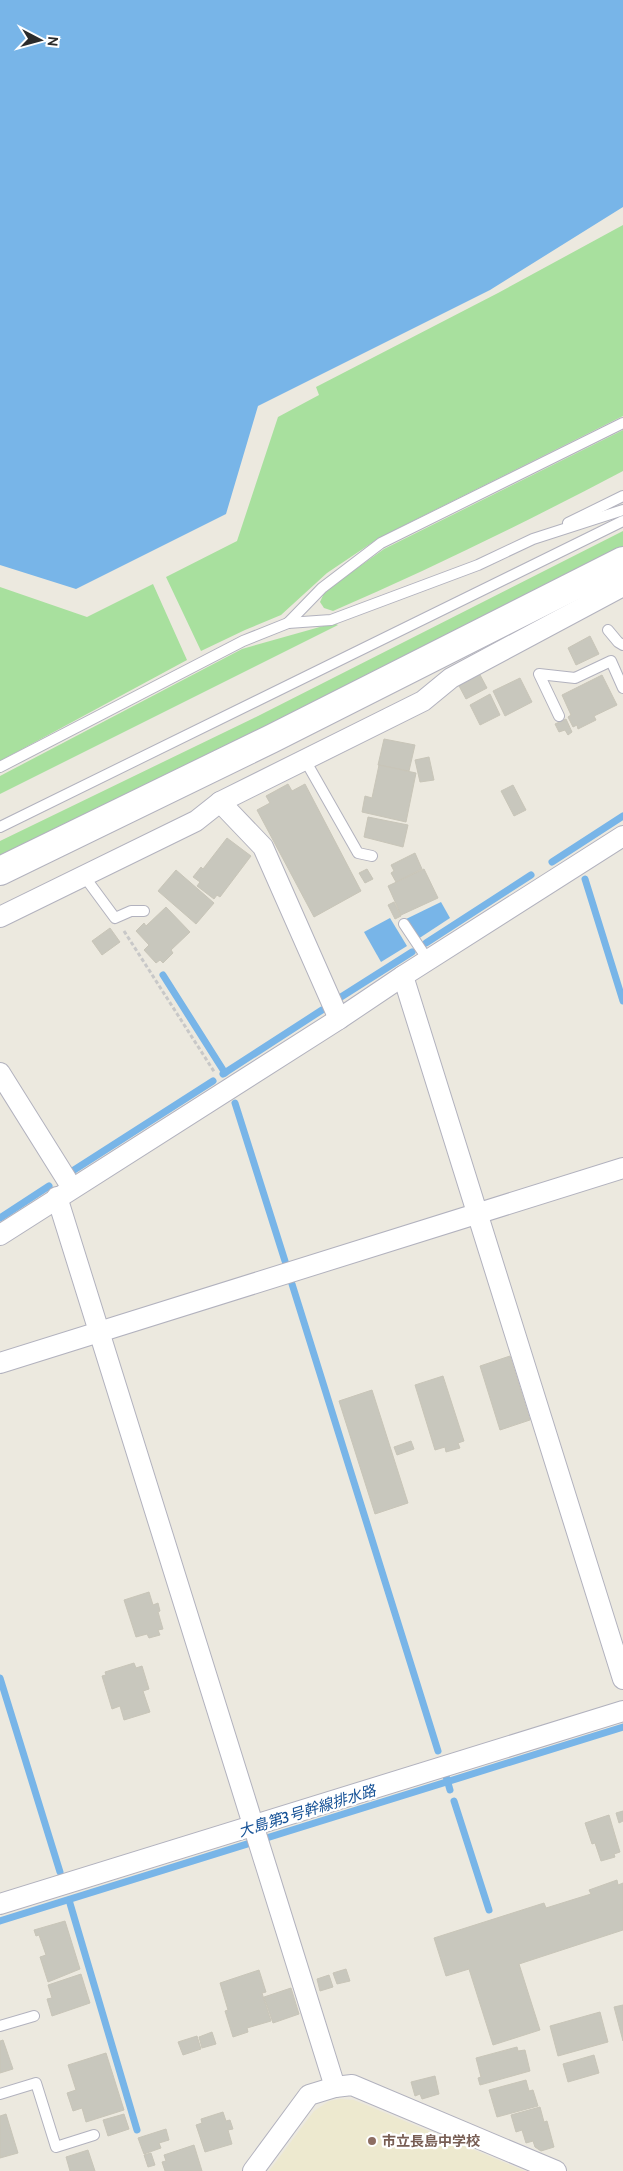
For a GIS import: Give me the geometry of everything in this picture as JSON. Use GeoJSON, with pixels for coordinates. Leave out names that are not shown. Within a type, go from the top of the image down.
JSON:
{"type":"FeatureCollection","features":[{"type":"Feature","properties":{"kind":"street"},"geometry":{"type":"LineString","coordinates":[[0,871],[271,739],[623,561]]}},
{"type":"Feature","properties":{"kind":"street"},"geometry":{"type":"LineString","coordinates":[[0,917],[196,821],[220,802],[423,701],[451,678],[623,586]]}},
{"type":"Feature","properties":{"kind":"street"},"geometry":{"type":"LineString","coordinates":[[220,802],[263,847],[339,1020]]}},
{"type":"Feature","properties":{"kind":"street"},"geometry":{"type":"LineString","coordinates":[[0,1235],[339,1020],[403,976],[623,836]]}},
{"type":"Feature","properties":{"kind":"street"},"geometry":{"type":"LineString","coordinates":[[403,976],[479,1213],[623,1679]]}},
{"type":"Feature","properties":{"kind":"street"},"geometry":{"type":"LineString","coordinates":[[0,1073],[65,1193],[99,1332],[335,2087]]}},
{"type":"Feature","properties":{"kind":"street"},"geometry":{"type":"LineString","coordinates":[[0,1363],[623,1168]]}},
{"type":"Feature","properties":{"kind":"street"},"geometry":{"type":"LineString","coordinates":[[0,1904],[254,1829],[623,1711]]}},
{"type":"Feature","properties":{"kind":"street"},"geometry":{"type":"LineString","coordinates":[[253,2171],[309,2095],[335,2087],[352,2085],[556,2171]]}},
{"type":"Feature","properties":{"kind":"lane"},"geometry":{"type":"LineString","coordinates":[[288,623],[322,588],[381,543],[623,423]]}},
{"type":"Feature","properties":{"kind":"lane"},"geometry":{"type":"LineString","coordinates":[[0,767],[243,641],[288,623],[331,620],[478,565],[623,496]]}},
{"type":"Feature","properties":{"kind":"lane"},"geometry":{"type":"LineString","coordinates":[[533,539],[623,510]]}},
{"type":"Feature","properties":{"kind":"lane"},"geometry":{"type":"LineString","coordinates":[[0,827],[623,521]]}},
{"type":"Feature","properties":{"kind":"lane"},"geometry":{"type":"LineString","coordinates":[[608,630],[623,645]]}},
{"type":"Feature","properties":{"kind":"lane"},"geometry":{"type":"LineString","coordinates":[[560,716],[539,674],[576,678],[612,661],[623,659]]}},
{"type":"Feature","properties":{"kind":"lane"},"geometry":{"type":"LineString","coordinates":[[612,661],[623,688]]}},
{"type":"Feature","properties":{"kind":"lane"},"geometry":{"type":"LineString","coordinates":[[305,760],[358,853],[372,856]]}},
{"type":"Feature","properties":{"kind":"lane"},"geometry":{"type":"LineString","coordinates":[[84,876],[115,918],[131,911],[144,911]]}},
{"type":"Feature","properties":{"kind":"lane"},"geometry":{"type":"LineString","coordinates":[[404,924],[428,960]]}},
{"type":"Feature","properties":{"kind":"lane"},"geometry":{"type":"LineString","coordinates":[[0,2026],[34,2016]]}},
{"type":"Feature","properties":{"kind":"lane"},"geometry":{"type":"LineString","coordinates":[[0,2094],[36,2083],[56,2147],[94,2135]]}},
{"type":"Feature","properties":{"kind":"path"},"geometry":{"type":"LineString","coordinates":[[115,918],[227,1091]]}},
{"type":"Feature","properties":{"kind":"shaded area","name":"市立長島中学校"},"geometry":{"type":"Polygon","coordinates":[[[340,2099],[354,2100],[525,2171],[269,2171],[314,2111],[329,2101],[340,2099]]]}},
{"type":"Feature","properties":{"kind":"green space"},"geometry":{"type":"Polygon","coordinates":[[[623,225],[623,416],[379,538],[327,573],[281,615],[201,651],[166,577],[237,541],[278,417],[319,395],[316,387],[498,293],[623,225]]]}},
{"type":"Feature","properties":{"kind":"green space"},"geometry":{"type":"Polygon","coordinates":[[[623,430],[623,471],[480,544],[333,611],[324,608],[320,602],[325,591],[384,549],[623,430]]]}},
{"type":"Feature","properties":{"kind":"green space"},"geometry":{"type":"Polygon","coordinates":[[[623,531],[623,548],[0,859],[0,841],[260,715],[623,531]]]}},
{"type":"Feature","properties":{"kind":"green space"},"geometry":{"type":"Polygon","coordinates":[[[153,584],[187,660],[0,761],[0,587],[87,617],[153,584]]]}},
{"type":"Feature","properties":{"kind":"green space"},"geometry":{"type":"Polygon","coordinates":[[[334,623],[338,625],[0,794],[0,776],[242,649],[334,623]]]}},
{"type":"Feature","properties":{"kind":"water"},"geometry":{"type":"Polygon","coordinates":[[[0,0],[623,0],[623,207],[490,290],[258,406],[226,514],[76,589],[0,565],[0,0]]]}},
{"type":"Feature","properties":{"kind":"water"},"geometry":{"type":"Polygon","coordinates":[[[441,902],[450,918],[418,939],[406,919],[441,902]]]}},
{"type":"Feature","properties":{"kind":"water"},"geometry":{"type":"Polygon","coordinates":[[[390,918],[407,946],[381,962],[364,932],[390,918]]]}},
{"type":"Feature","properties":{"kind":"building"},"geometry":{"type":"Polygon","coordinates":[[[590,636],[599,654],[576,665],[568,648],[590,636]]]}},
{"type":"Feature","properties":{"kind":"building"},"geometry":{"type":"Polygon","coordinates":[[[479,673],[487,688],[466,699],[458,684],[479,673]]]}},
{"type":"Feature","properties":{"kind":"building"},"geometry":{"type":"Polygon","coordinates":[[[602,675],[617,705],[594,716],[596,720],[578,729],[577,725],[573,727],[568,717],[571,715],[562,695],[602,675]]]}},
{"type":"Feature","properties":{"kind":"building"},"geometry":{"type":"Polygon","coordinates":[[[520,678],[532,702],[505,716],[493,691],[520,678]]]}},
{"type":"Feature","properties":{"kind":"building"},"geometry":{"type":"Polygon","coordinates":[[[490,694],[500,715],[480,725],[470,705],[490,694]]]}},
{"type":"Feature","properties":{"kind":"building"},"geometry":{"type":"Polygon","coordinates":[[[566,719],[572,732],[568,735],[565,730],[559,732],[555,724],[566,719]]]}},
{"type":"Feature","properties":{"kind":"building"},"geometry":{"type":"Polygon","coordinates":[[[384,739],[415,745],[409,771],[378,765],[384,739]]]}},
{"type":"Feature","properties":{"kind":"building"},"geometry":{"type":"Polygon","coordinates":[[[429,757],[434,780],[420,782],[415,760],[429,757]]]}},
{"type":"Feature","properties":{"kind":"building"},"geometry":{"type":"Polygon","coordinates":[[[379,765],[416,773],[406,822],[362,812],[365,796],[372,798],[379,765]]]}},
{"type":"Feature","properties":{"kind":"building"},"geometry":{"type":"Polygon","coordinates":[[[288,784],[292,791],[305,784],[361,891],[314,917],[257,810],[270,803],[266,796],[288,784]]]}},
{"type":"Feature","properties":{"kind":"building"},"geometry":{"type":"Polygon","coordinates":[[[513,785],[526,810],[514,816],[501,791],[513,785]]]}},
{"type":"Feature","properties":{"kind":"building"},"geometry":{"type":"Polygon","coordinates":[[[368,817],[408,825],[403,847],[364,837],[368,817]]]}},
{"type":"Feature","properties":{"kind":"building"},"geometry":{"type":"Polygon","coordinates":[[[227,838],[251,856],[220,897],[217,895],[214,899],[197,886],[200,882],[193,877],[201,867],[203,869],[227,838]]]}},
{"type":"Feature","properties":{"kind":"building"},"geometry":{"type":"Polygon","coordinates":[[[415,853],[422,869],[396,882],[391,873],[394,871],[391,865],[415,853]]]}},
{"type":"Feature","properties":{"kind":"building"},"geometry":{"type":"Polygon","coordinates":[[[367,869],[373,879],[365,883],[359,873],[367,869]]]}},
{"type":"Feature","properties":{"kind":"building"},"geometry":{"type":"Polygon","coordinates":[[[424,869],[438,898],[401,915],[388,886],[424,869]]]}},
{"type":"Feature","properties":{"kind":"building"},"geometry":{"type":"Polygon","coordinates":[[[176,870],[214,903],[196,924],[158,891],[176,870]]]}},
{"type":"Feature","properties":{"kind":"building"},"geometry":{"type":"Polygon","coordinates":[[[394,902],[401,916],[395,919],[388,905],[394,902]]]}},
{"type":"Feature","properties":{"kind":"building"},"geometry":{"type":"Polygon","coordinates":[[[166,907],[190,932],[171,950],[173,953],[163,963],[160,960],[156,963],[144,950],[149,945],[136,931],[144,923],[146,926],[166,907]]]}},
{"type":"Feature","properties":{"kind":"building"},"geometry":{"type":"Polygon","coordinates":[[[110,928],[120,942],[102,955],[92,941],[110,928]]]}},
{"type":"Feature","properties":{"kind":"building"},"geometry":{"type":"Polygon","coordinates":[[[510,1356],[530,1420],[500,1430],[480,1366],[510,1356]]]}},
{"type":"Feature","properties":{"kind":"building"},"geometry":{"type":"Polygon","coordinates":[[[443,1376],[464,1441],[458,1443],[460,1448],[446,1452],[445,1447],[435,1450],[415,1385],[443,1376]]]}},
{"type":"Feature","properties":{"kind":"building"},"geometry":{"type":"Polygon","coordinates":[[[372,1390],[408,1503],[375,1514],[339,1401],[372,1390]]]}},
{"type":"Feature","properties":{"kind":"building"},"geometry":{"type":"Polygon","coordinates":[[[411,1441],[414,1449],[397,1455],[394,1447],[411,1441]]]}},
{"type":"Feature","properties":{"kind":"building"},"geometry":{"type":"Polygon","coordinates":[[[149,1592],[153,1605],[158,1603],[160,1611],[158,1612],[163,1629],[158,1630],[160,1635],[149,1638],[147,1634],[136,1637],[124,1600],[149,1592]]]}},
{"type":"Feature","properties":{"kind":"building"},"geometry":{"type":"Polygon","coordinates":[[[134,1663],[136,1668],[142,1666],[149,1689],[143,1691],[150,1712],[124,1720],[120,1706],[112,1709],[102,1676],[106,1675],[105,1672],[134,1663]]]}},
{"type":"Feature","properties":{"kind":"building"},"geometry":{"type":"Polygon","coordinates":[[[623,1811],[623,1821],[619,1823],[616,1813],[623,1811]]]}},
{"type":"Feature","properties":{"kind":"building"},"geometry":{"type":"Polygon","coordinates":[[[609,1815],[620,1852],[614,1854],[615,1857],[601,1861],[595,1843],[592,1844],[585,1823],[609,1815]]]}},
{"type":"Feature","properties":{"kind":"building"},"geometry":{"type":"Polygon","coordinates":[[[617,1880],[618,1885],[623,1883],[623,1930],[519,1964],[540,2030],[493,2045],[469,1969],[446,1976],[434,1938],[544,1903],[546,1908],[591,1894],[589,1890],[617,1880]]]}},
{"type":"Feature","properties":{"kind":"building"},"geometry":{"type":"Polygon","coordinates":[[[65,1921],[80,1969],[48,1982],[40,1957],[46,1955],[39,1935],[36,1936],[34,1930],[65,1921]]]}},
{"type":"Feature","properties":{"kind":"building"},"geometry":{"type":"Polygon","coordinates":[[[346,1969],[350,1981],[337,1984],[333,1973],[346,1969]]]}},
{"type":"Feature","properties":{"kind":"building"},"geometry":{"type":"Polygon","coordinates":[[[259,1970],[266,1992],[262,1993],[271,2021],[247,2028],[248,2032],[233,2037],[225,2011],[228,2010],[220,1983],[259,1970]]]}},
{"type":"Feature","properties":{"kind":"building"},"geometry":{"type":"Polygon","coordinates":[[[81,1974],[90,2003],[52,2016],[47,1999],[52,1998],[48,1985],[81,1974]]]}},
{"type":"Feature","properties":{"kind":"building"},"geometry":{"type":"Polygon","coordinates":[[[329,1975],[333,1987],[320,1991],[317,1979],[329,1975]]]}},
{"type":"Feature","properties":{"kind":"building"},"geometry":{"type":"Polygon","coordinates":[[[291,1988],[299,2014],[273,2023],[264,1997],[291,1988]]]}},
{"type":"Feature","properties":{"kind":"building"},"geometry":{"type":"Polygon","coordinates":[[[623,2005],[623,2041],[614,2007],[623,2005]]]}},
{"type":"Feature","properties":{"kind":"building"},"geometry":{"type":"Polygon","coordinates":[[[600,2012],[608,2042],[558,2056],[550,2026],[600,2012]]]}},
{"type":"Feature","properties":{"kind":"building"},"geometry":{"type":"Polygon","coordinates":[[[212,2032],[216,2044],[202,2048],[199,2037],[212,2032]]]}},
{"type":"Feature","properties":{"kind":"building"},"geometry":{"type":"Polygon","coordinates":[[[197,2036],[201,2049],[183,2055],[178,2042],[197,2036]]]}},
{"type":"Feature","properties":{"kind":"building"},"geometry":{"type":"Polygon","coordinates":[[[3,2040],[13,2069],[0,2073],[0,2041],[3,2040]]]}},
{"type":"Feature","properties":{"kind":"building"},"geometry":{"type":"Polygon","coordinates":[[[517,2047],[518,2051],[525,2050],[530,2071],[480,2085],[478,2078],[481,2077],[476,2058],[517,2047]]]}},
{"type":"Feature","properties":{"kind":"building"},"geometry":{"type":"Polygon","coordinates":[[[106,2053],[124,2110],[86,2122],[82,2108],[73,2111],[67,2093],[76,2090],[68,2065],[106,2053]]]}},
{"type":"Feature","properties":{"kind":"building"},"geometry":{"type":"Polygon","coordinates":[[[594,2055],[599,2073],[568,2082],[563,2064],[594,2055]]]}},
{"type":"Feature","properties":{"kind":"building"},"geometry":{"type":"Polygon","coordinates":[[[435,2076],[439,2094],[422,2099],[420,2094],[415,2096],[411,2082],[435,2076]]]}},
{"type":"Feature","properties":{"kind":"building"},"geometry":{"type":"Polygon","coordinates":[[[526,2080],[529,2091],[533,2090],[538,2106],[497,2117],[489,2090],[526,2080]]]}},
{"type":"Feature","properties":{"kind":"building"},"geometry":{"type":"Polygon","coordinates":[[[540,2107],[544,2122],[547,2121],[554,2147],[541,2151],[535,2147],[533,2141],[526,2143],[522,2130],[516,2132],[511,2115],[540,2107]]]}},
{"type":"Feature","properties":{"kind":"building"},"geometry":{"type":"Polygon","coordinates":[[[223,2112],[226,2121],[230,2120],[233,2129],[228,2130],[232,2144],[205,2152],[196,2125],[202,2123],[201,2119],[223,2112]]]}},
{"type":"Feature","properties":{"kind":"building"},"geometry":{"type":"Polygon","coordinates":[[[6,2114],[18,2153],[0,2158],[0,2116],[6,2114]]]}},
{"type":"Feature","properties":{"kind":"building"},"geometry":{"type":"Polygon","coordinates":[[[124,2114],[129,2129],[108,2136],[103,2120],[124,2114]]]}},
{"type":"Feature","properties":{"kind":"building"},"geometry":{"type":"Polygon","coordinates":[[[166,2129],[169,2140],[159,2143],[161,2148],[144,2154],[138,2138],[166,2129]]]}},
{"type":"Feature","properties":{"kind":"building"},"geometry":{"type":"Polygon","coordinates":[[[194,2145],[202,2171],[165,2171],[162,2162],[166,2161],[164,2155],[194,2145]]]}},
{"type":"Feature","properties":{"kind":"building"},"geometry":{"type":"Polygon","coordinates":[[[88,2150],[95,2171],[70,2171],[66,2157],[88,2150]]]}},
{"type":"Feature","properties":{"kind":"building"},"geometry":{"type":"Polygon","coordinates":[[[151,2153],[155,2165],[148,2167],[144,2155],[151,2153]]]}},
{"type":"Feature","properties":{"kind":"waterway"},"geometry":{"type":"LineString","coordinates":[[552,862],[623,816]]}},
{"type":"Feature","properties":{"kind":"waterway"},"geometry":{"type":"LineString","coordinates":[[426,943],[531,875]]}},
{"type":"Feature","properties":{"kind":"waterway"},"geometry":{"type":"LineString","coordinates":[[585,879],[623,1001]]}},
{"type":"Feature","properties":{"kind":"waterway"},"geometry":{"type":"LineString","coordinates":[[341,997],[412,952]]}},
{"type":"Feature","properties":{"kind":"waterway"},"geometry":{"type":"LineString","coordinates":[[163,975],[225,1073]]}},
{"type":"Feature","properties":{"kind":"waterway"},"geometry":{"type":"LineString","coordinates":[[223,1074],[322,1010]]}},
{"type":"Feature","properties":{"kind":"waterway"},"geometry":{"type":"LineString","coordinates":[[74,1170],[213,1081]]}},
{"type":"Feature","properties":{"kind":"waterway"},"geometry":{"type":"LineString","coordinates":[[235,1103],[285,1261]]}},
{"type":"Feature","properties":{"kind":"waterway"},"geometry":{"type":"LineString","coordinates":[[0,1218],[49,1186]]}},
{"type":"Feature","properties":{"kind":"waterway"},"geometry":{"type":"LineString","coordinates":[[292,1284],[438,1751]]}},
{"type":"Feature","properties":{"kind":"waterway"},"geometry":{"type":"LineString","coordinates":[[0,1678],[60,1872]]}},
{"type":"Feature","properties":{"kind":"waterway","name":"大島第3号幹線排水路"},"geometry":{"type":"LineString","coordinates":[[0,1921],[623,1727]]}},
{"type":"Feature","properties":{"kind":"waterway","name":"大島第3号幹線排水路"},"geometry":{"type":"LineString","coordinates":[[446,1776],[450,1790]]}},
{"type":"Feature","properties":{"kind":"waterway"},"geometry":{"type":"LineString","coordinates":[[454,1801],[489,1910]]}},
{"type":"Feature","properties":{"kind":"waterway"},"geometry":{"type":"LineString","coordinates":[[69,1900],[137,2130]]}},
{"type":"Feature","properties":{"kind":"place","name":"市立長島中学校"},"geometry":{"type":"Point","coordinates":[372,2141]}}]}
